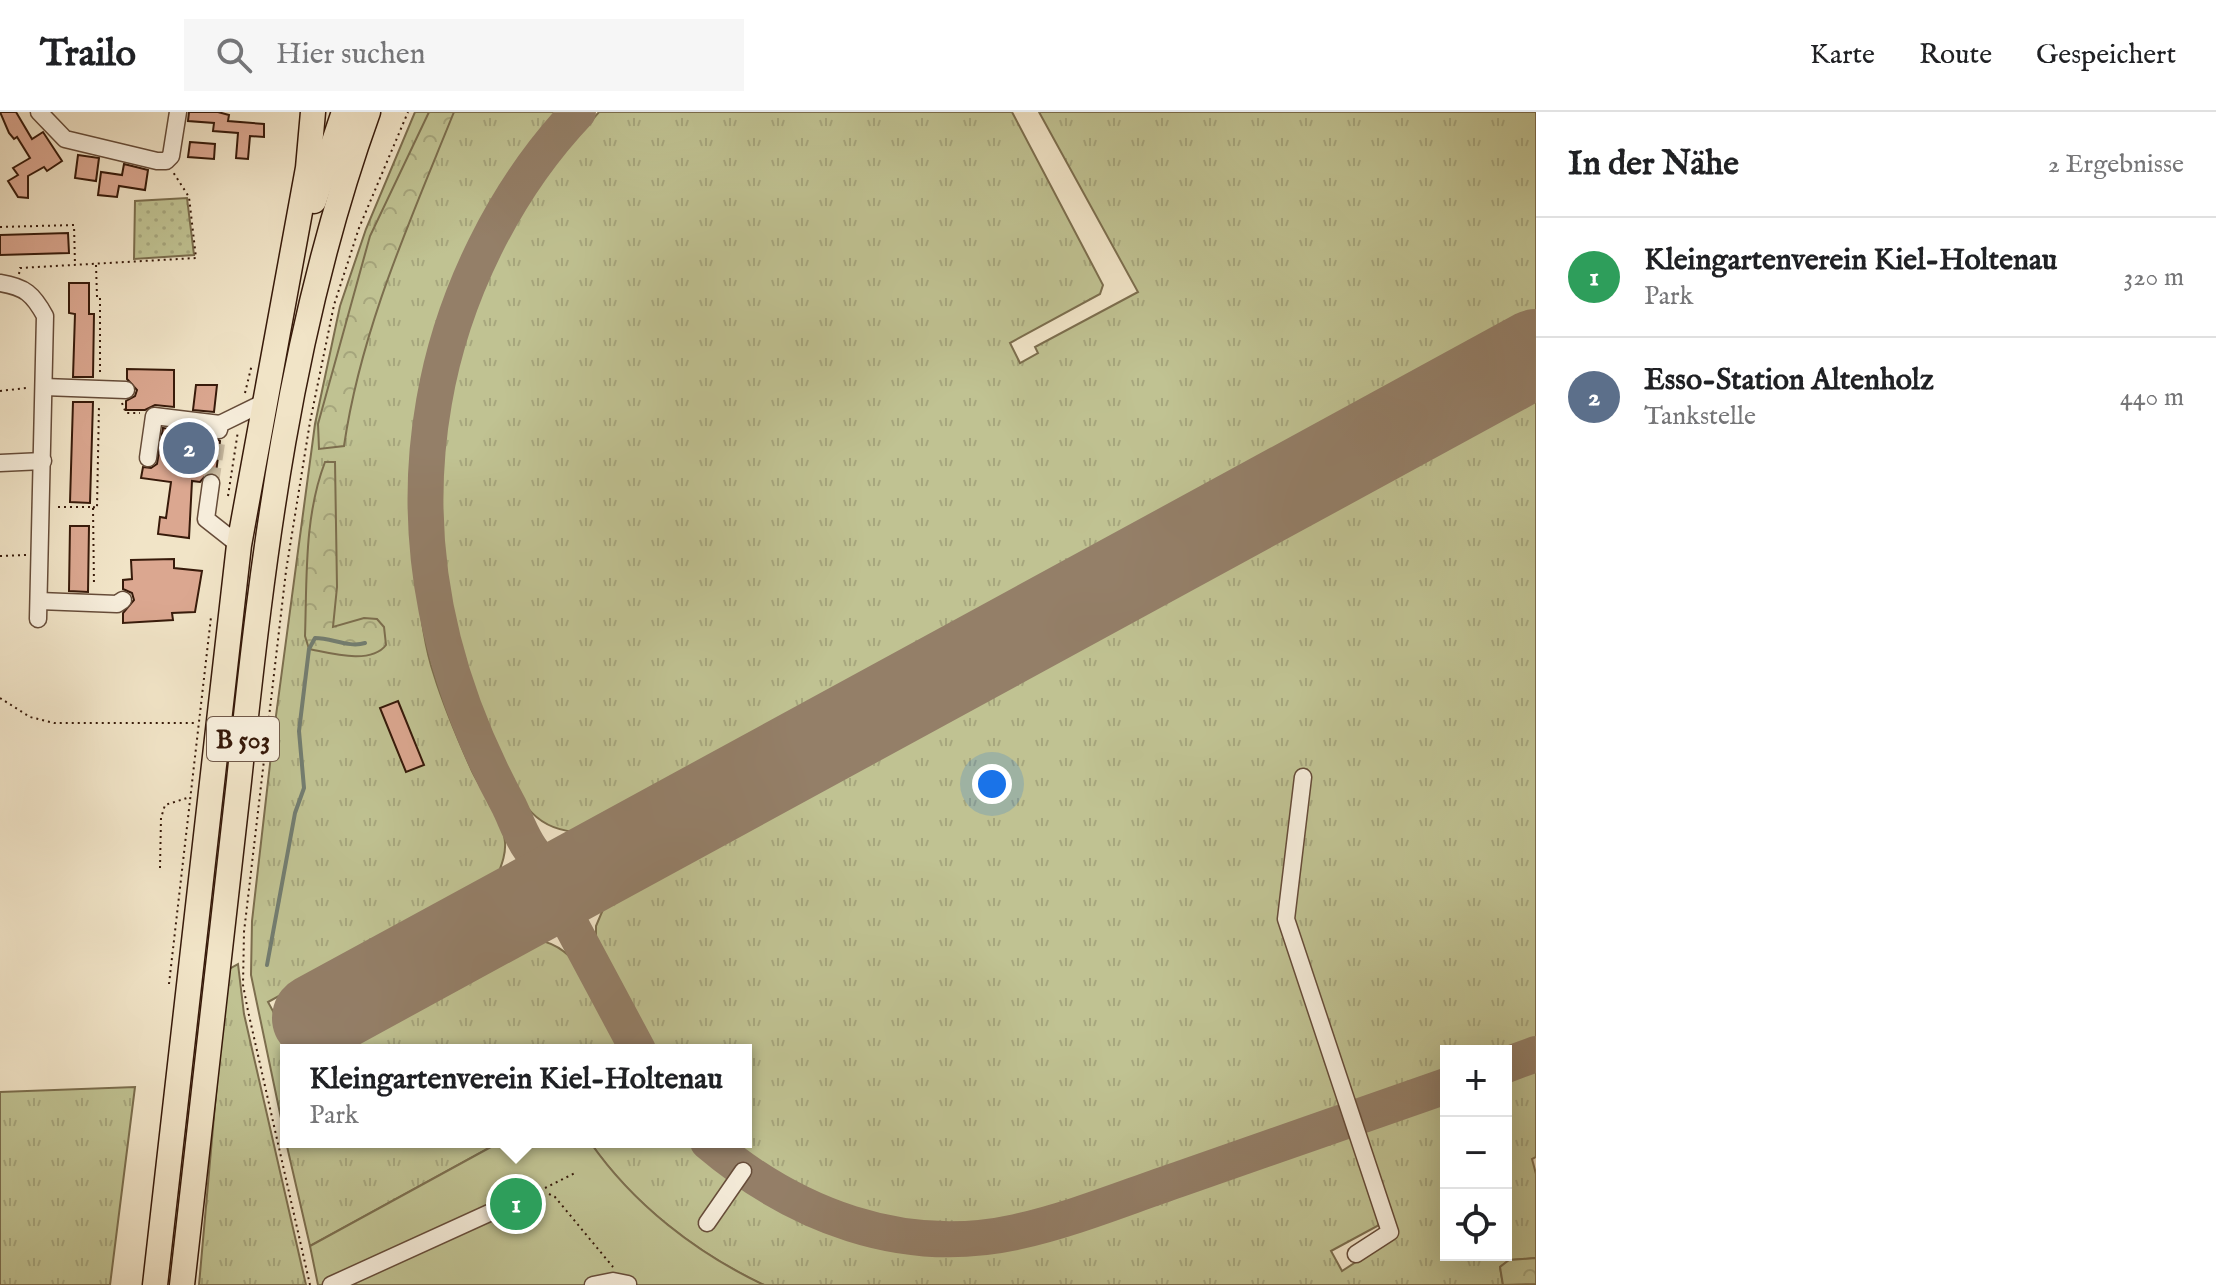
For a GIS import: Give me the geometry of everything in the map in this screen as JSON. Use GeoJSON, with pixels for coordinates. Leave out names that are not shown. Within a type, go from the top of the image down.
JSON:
{"type":"FeatureCollection","features":[{"type":"Feature","properties":{"kind":"highway"},"geometry":{"type":"LineString","coordinates":[[288,283],[313,112]]}},
{"type":"Feature","properties":{"kind":"highway","name":"B 503"},"geometry":{"type":"LineString","coordinates":[[155,1285],[239,545],[263,403],[288,283],[344,112]]}},
{"type":"Feature","properties":{"kind":"highway","name":"B 503"},"geometry":{"type":"LineString","coordinates":[[182,1285],[256,616],[279,457],[320,266],[368,112]]}},
{"type":"Feature","properties":{"kind":"street"},"geometry":{"type":"LineString","coordinates":[[39,112],[65,139],[166,161],[171,156],[178,112]]}},
{"type":"Feature","properties":{"kind":"street"},"geometry":{"type":"LineString","coordinates":[[0,283],[19,286],[33,294],[45,316],[38,619]]}},
{"type":"Feature","properties":{"kind":"street"},"geometry":{"type":"LineString","coordinates":[[44,387],[124,390]]}},
{"type":"Feature","properties":{"kind":"street"},"geometry":{"type":"LineString","coordinates":[[148,458],[154,416],[220,427],[263,403]]}},
{"type":"Feature","properties":{"kind":"street"},"geometry":{"type":"LineString","coordinates":[[0,463],[43,461]]}},
{"type":"Feature","properties":{"kind":"street"},"geometry":{"type":"LineString","coordinates":[[211,483],[206,519],[239,545]]}},
{"type":"Feature","properties":{"kind":"street"},"geometry":{"type":"LineString","coordinates":[[39,601],[117,604],[123,600]]}},
{"type":"Feature","properties":{"kind":"street"},"geometry":{"type":"LineString","coordinates":[[1303,777],[1286,919],[1390,1232],[1356,1254]]}},
{"type":"Feature","properties":{"kind":"street"},"geometry":{"type":"LineString","coordinates":[[707,1223],[743,1171]]}},
{"type":"Feature","properties":{"kind":"street"},"geometry":{"type":"LineString","coordinates":[[331,1285],[533,1193]]}},
{"type":"Feature","properties":{"kind":"street"},"geometry":{"type":"LineString","coordinates":[[593,1285],[613,1281],[628,1284]]}},
{"type":"Feature","properties":{"kind":"path"},"geometry":{"type":"LineString","coordinates":[[310,1285],[243,985],[244,932],[286,571],[310,422],[334,305],[359,228],[408,112]]}},
{"type":"Feature","properties":{"kind":"path"},"geometry":{"type":"LineString","coordinates":[[19,286],[20,268],[196,258],[189,197],[166,161]]}},
{"type":"Feature","properties":{"kind":"path"},"geometry":{"type":"LineString","coordinates":[[0,227],[74,225],[75,265]]}},
{"type":"Feature","properties":{"kind":"path"},"geometry":{"type":"LineString","coordinates":[[49,226],[50,234]]}},
{"type":"Feature","properties":{"kind":"path"},"geometry":{"type":"LineString","coordinates":[[15,227],[16,234]]}},
{"type":"Feature","properties":{"kind":"path"},"geometry":{"type":"LineString","coordinates":[[58,507],[97,508],[100,297],[97,297],[96,264]]}},
{"type":"Feature","properties":{"kind":"path"},"geometry":{"type":"LineString","coordinates":[[89,297],[97,297]]}},
{"type":"Feature","properties":{"kind":"path"},"geometry":{"type":"LineString","coordinates":[[94,328],[100,328]]}},
{"type":"Feature","properties":{"kind":"path"},"geometry":{"type":"LineString","coordinates":[[93,356],[100,356]]}},
{"type":"Feature","properties":{"kind":"path"},"geometry":{"type":"LineString","coordinates":[[0,391],[44,387]]}},
{"type":"Feature","properties":{"kind":"path"},"geometry":{"type":"LineString","coordinates":[[124,390],[126,413],[154,416]]}},
{"type":"Feature","properties":{"kind":"path"},"geometry":{"type":"LineString","coordinates":[[92,418],[99,419]]}},
{"type":"Feature","properties":{"kind":"path"},"geometry":{"type":"LineString","coordinates":[[91,451],[98,450]]}},
{"type":"Feature","properties":{"kind":"path"},"geometry":{"type":"LineString","coordinates":[[90,486],[98,487]]}},
{"type":"Feature","properties":{"kind":"path"},"geometry":{"type":"LineString","coordinates":[[93,507],[94,603]]}},
{"type":"Feature","properties":{"kind":"path"},"geometry":{"type":"LineString","coordinates":[[0,556],[40,555]]}},
{"type":"Feature","properties":{"kind":"path"},"geometry":{"type":"LineString","coordinates":[[88,576],[95,577]]}},
{"type":"Feature","properties":{"kind":"path"},"geometry":{"type":"LineString","coordinates":[[0,698],[30,717],[54,723],[197,723]]}},
{"type":"Feature","properties":{"kind":"path"},"geometry":{"type":"LineString","coordinates":[[160,868],[161,818],[165,805],[181,798],[209,800]]}},
{"type":"Feature","properties":{"kind":"path"},"geometry":{"type":"LineString","coordinates":[[533,1193],[577,1172]]}},
{"type":"Feature","properties":{"kind":"path"},"geometry":{"type":"LineString","coordinates":[[533,1193],[555,1197],[628,1284]]}},
{"type":"Feature","properties":{"kind":"green space"},"geometry":{"type":"Polygon","coordinates":[[[415,112],[559,112],[519,163],[486,216],[458,270],[437,327],[422,386],[413,446],[411,509],[427,650],[456,735],[501,823],[505,842],[503,860],[497,877],[268,1002],[291,1044],[280,1044],[280,1113],[251,975],[252,921],[315,424],[340,306],[366,229],[415,112]]]}},
{"type":"Feature","properties":{"kind":"green space"},"geometry":{"type":"Polygon","coordinates":[[[429,112],[454,112],[404,235],[375,318],[362,360],[344,446],[319,449],[318,424],[370,236],[429,112]]]}},
{"type":"Feature","properties":{"kind":"green space"},"geometry":{"type":"Polygon","coordinates":[[[599,112],[1012,112],[1103,285],[1100,294],[1010,343],[1020,363],[1038,353],[1035,347],[1138,292],[1039,112],[1536,112],[1536,312],[584,832],[565,830],[549,825],[526,806],[476,700],[460,647],[449,591],[441,476],[455,366],[485,282],[530,197],[599,112]]]}},
{"type":"Feature","properties":{"kind":"green space"},"geometry":{"type":"Polygon","coordinates":[[[187,198],[194,255],[134,259],[135,201],[187,198]]]}},
{"type":"Feature","properties":{"kind":"green space"},"geometry":{"type":"Polygon","coordinates":[[[1536,395],[1536,1040],[1512,1048],[1512,1045],[1440,1045],[1440,1073],[1034,1215],[949,1224],[910,1222],[835,1204],[799,1189],[736,1148],[752,1148],[752,1044],[650,1044],[596,941],[596,926],[607,900],[1536,395]]]}},
{"type":"Feature","properties":{"kind":"green space"},"geometry":{"type":"Polygon","coordinates":[[[325,462],[335,462],[337,587],[333,627],[364,618],[377,619],[384,627],[386,645],[371,655],[339,655],[309,649],[305,636],[310,526],[325,462]]]}},
{"type":"Feature","properties":{"kind":"green space"},"geometry":{"type":"Polygon","coordinates":[[[532,940],[549,943],[578,965],[600,998],[622,1044],[341,1044],[532,940]]]}},
{"type":"Feature","properties":{"kind":"green space"},"geometry":{"type":"Polygon","coordinates":[[[238,964],[244,1014],[306,1285],[199,1285],[227,970],[238,964]]]}},
{"type":"Feature","properties":{"kind":"green space"},"geometry":{"type":"Polygon","coordinates":[[[1536,1068],[1536,1157],[1532,1159],[1536,1174],[1536,1258],[1512,1260],[1512,1077],[1536,1068]]]}},
{"type":"Feature","properties":{"kind":"green space"},"geometry":{"type":"Polygon","coordinates":[[[135,1087],[110,1285],[0,1285],[0,1092],[135,1087]]]}},
{"type":"Feature","properties":{"kind":"green space"},"geometry":{"type":"Polygon","coordinates":[[[1440,1102],[1440,1261],[1509,1261],[1500,1267],[1503,1285],[764,1285],[714,1258],[668,1225],[626,1186],[594,1148],[697,1148],[728,1173],[805,1219],[845,1234],[887,1244],[931,1249],[977,1248],[1026,1242],[1058,1234],[1349,1133],[1381,1224],[1331,1251],[1342,1271],[1394,1237],[1363,1129],[1440,1102]]]}},
{"type":"Feature","properties":{"kind":"green space"},"geometry":{"type":"Polygon","coordinates":[[[287,1148],[489,1148],[310,1246],[287,1148]]]}},
{"type":"Feature","properties":{"kind":"green space"},"geometry":{"type":"Polygon","coordinates":[[[489,1148],[594,1148],[626,1186],[668,1225],[714,1258],[764,1285],[318,1285],[310,1246],[489,1148]]]}},
{"type":"Feature","properties":{"kind":"green space"},"geometry":{"type":"Polygon","coordinates":[[[1536,1258],[1536,1284],[1503,1285],[1500,1267],[1512,1260],[1536,1258]]]}},
{"type":"Feature","properties":{"kind":"building"},"geometry":{"type":"Polygon","coordinates":[[[0,112],[16,112],[32,139],[43,132],[62,161],[47,171],[44,167],[28,176],[28,198],[18,197],[8,181],[18,175],[13,168],[30,158],[17,137],[14,139],[9,133],[0,112]]]}},
{"type":"Feature","properties":{"kind":"building"},"geometry":{"type":"Polygon","coordinates":[[[189,112],[218,112],[229,115],[228,121],[264,124],[264,137],[250,136],[248,159],[236,158],[238,133],[213,131],[214,123],[188,121],[189,112]]]}},
{"type":"Feature","properties":{"kind":"building"},"geometry":{"type":"Polygon","coordinates":[[[190,142],[215,144],[214,159],[188,157],[190,142]]]}},
{"type":"Feature","properties":{"kind":"building"},"geometry":{"type":"Polygon","coordinates":[[[78,155],[99,158],[96,181],[75,178],[78,155]]]}},
{"type":"Feature","properties":{"kind":"building"},"geometry":{"type":"Polygon","coordinates":[[[124,164],[148,170],[145,190],[119,186],[117,197],[98,195],[101,172],[122,175],[124,164]]]}},
{"type":"Feature","properties":{"kind":"building"},"geometry":{"type":"Polygon","coordinates":[[[68,233],[69,253],[0,255],[0,235],[68,233]]]}},
{"type":"Feature","properties":{"kind":"building"},"geometry":{"type":"Polygon","coordinates":[[[69,283],[89,283],[89,314],[94,314],[93,377],[73,377],[75,314],[69,313],[69,283]]]}},
{"type":"Feature","properties":{"kind":"building"},"geometry":{"type":"Polygon","coordinates":[[[127,369],[174,370],[174,407],[155,405],[145,410],[126,410],[126,401],[135,396],[137,390],[127,379],[127,369]]]}},
{"type":"Feature","properties":{"kind":"building"},"geometry":{"type":"Polygon","coordinates":[[[196,385],[217,385],[214,412],[193,410],[196,385]]]}},
{"type":"Feature","properties":{"kind":"building"},"geometry":{"type":"Polygon","coordinates":[[[73,402],[93,402],[90,503],[70,502],[73,402]]]}},
{"type":"Feature","properties":{"kind":"building"},"geometry":{"type":"Polygon","coordinates":[[[163,428],[174,430],[174,467],[185,468],[190,431],[209,434],[220,441],[216,473],[208,473],[200,482],[192,481],[189,538],[158,534],[160,517],[166,518],[171,482],[141,478],[143,467],[151,468],[157,464],[163,428]]]}},
{"type":"Feature","properties":{"kind":"building"},"geometry":{"type":"Polygon","coordinates":[[[70,526],[89,526],[88,592],[69,591],[70,526]]]}},
{"type":"Feature","properties":{"kind":"building"},"geometry":{"type":"Polygon","coordinates":[[[174,559],[174,568],[202,571],[195,612],[172,613],[173,620],[123,623],[123,613],[134,600],[132,593],[123,589],[123,580],[132,579],[131,560],[174,559]]]}},
{"type":"Feature","properties":{"kind":"building"},"geometry":{"type":"Polygon","coordinates":[[[398,701],[424,765],[406,772],[380,708],[398,701]]]}},
{"type":"Feature","properties":{"kind":"waterway"},"geometry":{"type":"LineString","coordinates":[[267,965],[295,813],[304,788],[299,731],[309,649],[315,638],[365,643]]}},
{"type":"Feature","properties":{"kind":"taxiway"},"geometry":{"type":"LineString","coordinates":[[578,112],[527,175],[505,210],[485,247],[454,323],[434,402],[427,455],[429,559],[449,661],[465,710],[485,759],[532,852],[544,862],[567,866],[604,857],[637,842]]}},
{"type":"Feature","properties":{"kind":"taxiway"},"geometry":{"type":"LineString","coordinates":[[616,857],[576,891],[571,900],[569,921],[635,1044]]}},
{"type":"Feature","properties":{"kind":"taxiway"},"geometry":{"type":"LineString","coordinates":[[1512,1063],[1536,1054]]}},
{"type":"Feature","properties":{"kind":"taxiway"},"geometry":{"type":"LineString","coordinates":[[716,1148],[776,1190],[852,1224],[891,1234],[932,1239],[974,1238],[1016,1232],[1077,1215],[1440,1088]]}},
{"type":"Feature","properties":{"kind":"runway"},"geometry":{"type":"LineString","coordinates":[[316,1018],[1536,353]]}},
{"type":"Feature","properties":{"kind":"tunnel"},"geometry":{"type":"LineString","coordinates":[[211,483],[219,430]]}},
{"type":"Feature","properties":{"kind":"place","name":"Esso-Station Altenholz"},"geometry":{"type":"Point","coordinates":[189,448]}},
{"type":"Feature","properties":{"kind":"place","name":"Kleingartenverein Kiel-Holtenau"},"geometry":{"type":"Point","coordinates":[516,1204]}}]}
